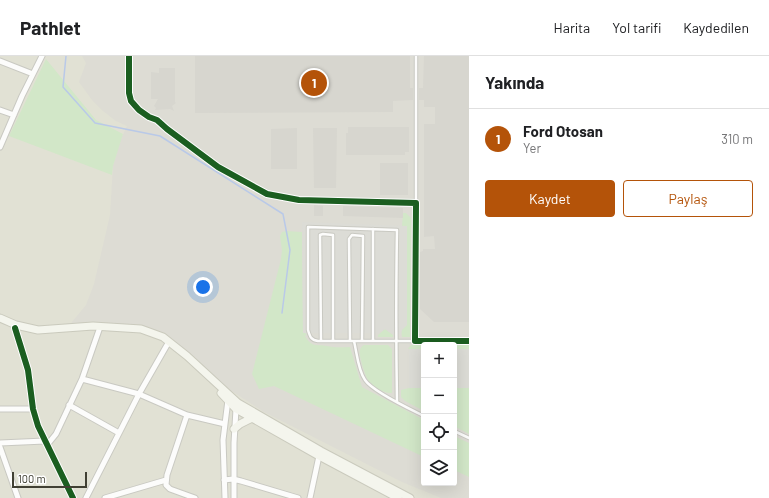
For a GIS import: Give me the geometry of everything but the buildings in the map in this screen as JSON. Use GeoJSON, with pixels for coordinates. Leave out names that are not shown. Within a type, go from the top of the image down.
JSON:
{"type":"FeatureCollection","features":[{"type":"Feature","properties":{"kind":"main road"},"geometry":{"type":"LineString","coordinates":[[0,318],[16,325],[38,330],[93,326],[141,329],[164,337],[238,403],[321,451],[410,498]]}},
{"type":"Feature","properties":{"kind":"main road"},"geometry":{"type":"LineString","coordinates":[[0,322],[37,334],[99,330],[140,332],[162,341],[185,359],[236,409],[385,495],[398,498]]}},
{"type":"Feature","properties":{"kind":"main road"},"geometry":{"type":"LineString","coordinates":[[234,429],[252,418]]}},
{"type":"Feature","properties":{"kind":"street"},"geometry":{"type":"LineString","coordinates":[[0,147],[42,56]]}},
{"type":"Feature","properties":{"kind":"street"},"geometry":{"type":"LineString","coordinates":[[128,56],[128,93],[131,101],[139,110],[157,120],[167,130],[218,167],[267,194],[299,200],[416,203],[416,341],[469,341]]}},
{"type":"Feature","properties":{"kind":"street"},"geometry":{"type":"LineString","coordinates":[[0,61],[33,74]]}},
{"type":"Feature","properties":{"kind":"street"},"geometry":{"type":"LineString","coordinates":[[0,110],[14,115]]}},
{"type":"Feature","properties":{"kind":"street"},"geometry":{"type":"LineString","coordinates":[[15,328],[28,370],[33,409],[38,426],[73,498]]}},
{"type":"Feature","properties":{"kind":"street"},"geometry":{"type":"LineString","coordinates":[[0,443],[46,443],[56,434],[82,379],[99,330]]}},
{"type":"Feature","properties":{"kind":"street"},"geometry":{"type":"LineString","coordinates":[[86,498],[139,394],[167,345]]}},
{"type":"Feature","properties":{"kind":"street"},"geometry":{"type":"LineString","coordinates":[[82,379],[139,394],[187,416],[225,424]]}},
{"type":"Feature","properties":{"kind":"street"},"geometry":{"type":"LineString","coordinates":[[225,498],[223,440],[228,400]]}},
{"type":"Feature","properties":{"kind":"street"},"geometry":{"type":"LineString","coordinates":[[69,405],[119,433]]}},
{"type":"Feature","properties":{"kind":"street"},"geometry":{"type":"LineString","coordinates":[[0,410],[33,409]]}},
{"type":"Feature","properties":{"kind":"street"},"geometry":{"type":"LineString","coordinates":[[234,498],[234,429],[236,409]]}},
{"type":"Feature","properties":{"kind":"street"},"geometry":{"type":"LineString","coordinates":[[187,416],[166,480],[166,485],[170,489],[195,498]]}},
{"type":"Feature","properties":{"kind":"street"},"geometry":{"type":"LineString","coordinates":[[0,447],[18,498]]}},
{"type":"Feature","properties":{"kind":"street"},"geometry":{"type":"LineString","coordinates":[[310,498],[319,456]]}},
{"type":"Feature","properties":{"kind":"street"},"geometry":{"type":"LineString","coordinates":[[105,498],[166,480]]}},
{"type":"Feature","properties":{"kind":"street"},"geometry":{"type":"LineString","coordinates":[[224,480],[233,480],[253,484],[298,498]]}},
{"type":"Feature","properties":{"kind":"lane"},"geometry":{"type":"LineString","coordinates":[[416,56],[416,203]]}},
{"type":"Feature","properties":{"kind":"lane"},"geometry":{"type":"LineString","coordinates":[[397,402],[396,342],[397,230],[308,227],[308,330],[310,338],[321,341],[396,342],[416,341]]}},
{"type":"Feature","properties":{"kind":"lane"},"geometry":{"type":"LineString","coordinates":[[321,228],[321,341]]}},
{"type":"Feature","properties":{"kind":"lane"},"geometry":{"type":"LineString","coordinates":[[329,228],[329,234]]}},
{"type":"Feature","properties":{"kind":"lane"},"geometry":{"type":"LineString","coordinates":[[373,229],[373,342]]}},
{"type":"Feature","properties":{"kind":"lane"},"geometry":{"type":"LineString","coordinates":[[320,236],[323,234],[333,235],[333,341]]}},
{"type":"Feature","properties":{"kind":"lane"},"geometry":{"type":"LineString","coordinates":[[350,341],[349,239],[352,235],[356,235],[363,236],[362,341]]}},
{"type":"Feature","properties":{"kind":"lane"},"geometry":{"type":"LineString","coordinates":[[354,341],[365,380],[372,388],[421,414]]}},
{"type":"Feature","properties":{"kind":"lane"},"geometry":{"type":"LineString","coordinates":[[457,432],[469,438]]}},
{"type":"Feature","properties":{"kind":"shaded area"},"geometry":{"type":"Polygon","coordinates":[[[0,56],[469,56],[469,498],[0,498],[0,56]]]}},
{"type":"Feature","properties":{"kind":"shaded area"},"geometry":{"type":"Polygon","coordinates":[[[82,56],[469,56],[469,498],[441,498],[402,482],[264,412],[227,388],[163,337],[141,329],[67,328],[86,305],[94,284],[110,215],[113,166],[120,141],[127,126],[116,121],[103,111],[92,100],[79,82],[86,63],[82,56]]]}},
{"type":"Feature","properties":{"kind":"shaded area"},"geometry":{"type":"Polygon","coordinates":[[[302,222],[407,226],[407,325],[402,330],[401,334],[392,334],[385,329],[379,333],[303,333],[302,222]]]}},
{"type":"Feature","properties":{"kind":"shaded area"},"geometry":{"type":"Polygon","coordinates":[[[409,349],[421,349],[421,388],[409,388],[409,349]]]}},
{"type":"Feature","properties":{"kind":"shaded area"},"geometry":{"type":"Polygon","coordinates":[[[457,349],[469,349],[469,388],[457,388],[457,349]]]}},
{"type":"Feature","properties":{"kind":"green space"},"geometry":{"type":"Polygon","coordinates":[[[46,59],[96,120],[123,134],[113,166],[112,175],[9,136],[46,59]]]}},
{"type":"Feature","properties":{"kind":"green space"},"geometry":{"type":"Polygon","coordinates":[[[403,213],[406,213],[411,218],[410,337],[402,337],[401,330],[407,325],[407,226],[402,226],[403,213]]]}},
{"type":"Feature","properties":{"kind":"green space"},"geometry":{"type":"Polygon","coordinates":[[[282,232],[302,232],[303,332],[307,334],[305,336],[314,345],[350,347],[362,387],[421,418],[421,456],[274,386],[259,389],[252,374],[281,259],[282,250],[280,236],[282,232]]]}},
{"type":"Feature","properties":{"kind":"green space"},"geometry":{"type":"Polygon","coordinates":[[[385,329],[393,335],[393,337],[378,337],[378,335],[385,329]]]}},
{"type":"Feature","properties":{"kind":"green space"},"geometry":{"type":"Polygon","coordinates":[[[457,344],[469,344],[469,349],[457,349],[457,344]]]}},
{"type":"Feature","properties":{"kind":"green space"},"geometry":{"type":"Polygon","coordinates":[[[364,345],[388,345],[392,349],[392,393],[378,389],[368,380],[360,356],[360,349],[364,345]]]}},
{"type":"Feature","properties":{"kind":"green space"},"geometry":{"type":"Polygon","coordinates":[[[411,345],[421,345],[421,349],[408,349],[411,345]]]}},
{"type":"Feature","properties":{"kind":"green space"},"geometry":{"type":"Polygon","coordinates":[[[421,388],[421,409],[405,401],[401,397],[401,390],[421,388]]]}},
{"type":"Feature","properties":{"kind":"green space"},"geometry":{"type":"Polygon","coordinates":[[[457,388],[469,388],[469,434],[457,428],[457,388]]]}},
{"type":"Feature","properties":{"kind":"green space"},"geometry":{"type":"Polygon","coordinates":[[[457,437],[469,443],[469,477],[457,471],[457,437]]]}},
{"type":"Feature","properties":{"kind":"waterway"},"geometry":{"type":"LineString","coordinates":[[66,56],[63,87],[95,123],[160,136],[283,214],[290,250],[282,313]]}},
{"type":"Feature","properties":{"kind":"cycle path"},"geometry":{"type":"LineString","coordinates":[[129,56],[129,93],[131,101],[139,110],[149,117],[157,120],[218,167],[267,194],[299,200],[416,203],[415,341],[469,341]]}},
{"type":"Feature","properties":{"kind":"cycle path"},"geometry":{"type":"LineString","coordinates":[[15,328],[28,370],[33,409],[38,426],[73,498]]}},
{"type":"Feature","properties":{"kind":"place","name":"Ford Otosan"},"geometry":{"type":"Point","coordinates":[314,83]}}]}
